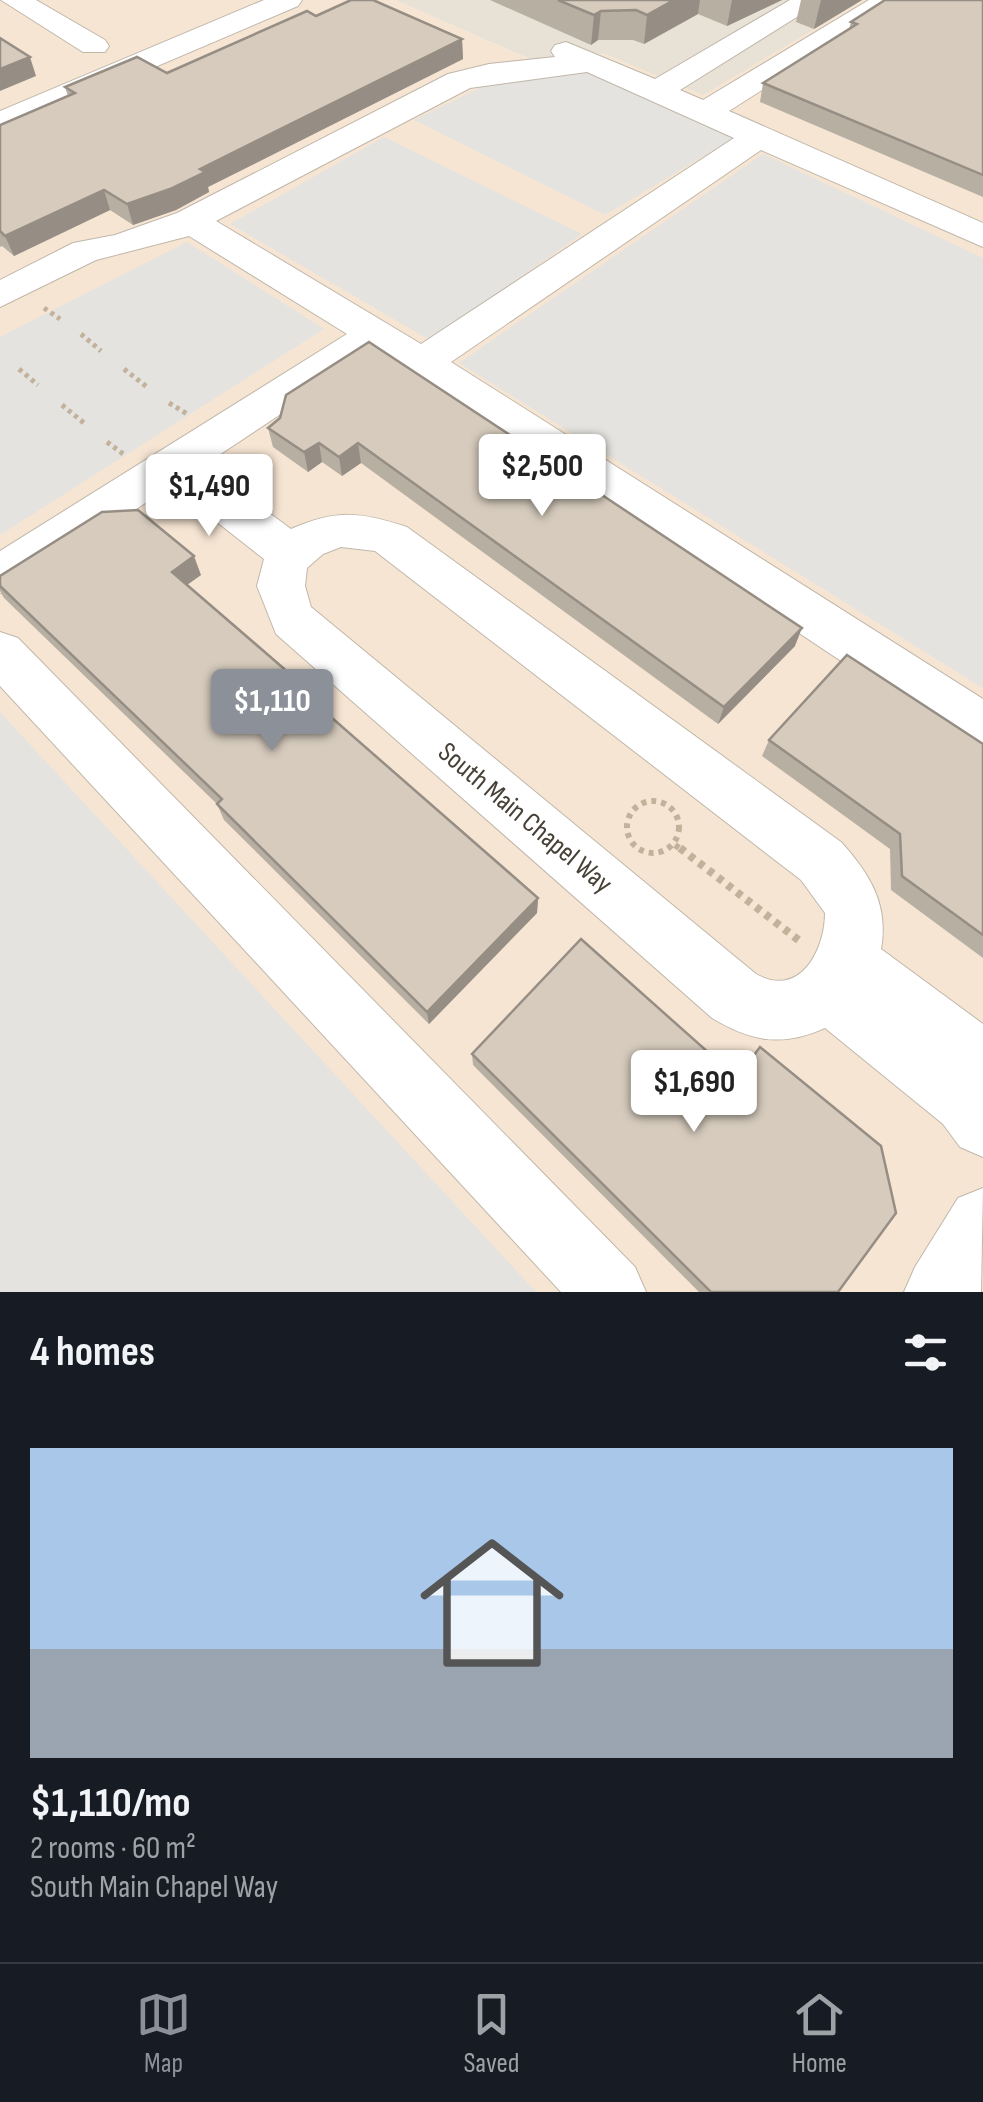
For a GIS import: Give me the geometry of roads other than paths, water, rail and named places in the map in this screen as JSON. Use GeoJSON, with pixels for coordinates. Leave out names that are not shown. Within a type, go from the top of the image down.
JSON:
{"type":"FeatureCollection","features":[{"type":"Feature","properties":{"kind":"street"},"geometry":{"type":"LineString","coordinates":[[14,0],[94,46]]}},
{"type":"Feature","properties":{"kind":"street"},"geometry":{"type":"LineString","coordinates":[[0,123],[288,0]]}},
{"type":"Feature","properties":{"kind":"street"},"geometry":{"type":"LineString","coordinates":[[658,90],[810,0]]}},
{"type":"Feature","properties":{"kind":"street"},"geometry":{"type":"LineString","coordinates":[[707,111],[889,0]]}},
{"type":"Feature","properties":{"kind":"street"},"geometry":{"type":"LineString","coordinates":[[469,47],[521,70]]}},
{"type":"Feature","properties":{"kind":"street"},"geometry":{"type":"LineString","coordinates":[[0,317],[459,81],[579,56],[983,236]]}},
{"type":"Feature","properties":{"kind":"street"},"geometry":{"type":"LineString","coordinates":[[422,362],[756,138]]}},
{"type":"Feature","properties":{"kind":"street"},"geometry":{"type":"LineString","coordinates":[[0,295],[86,251],[122,246],[190,221]]}},
{"type":"Feature","properties":{"kind":"street"},"geometry":{"type":"LineString","coordinates":[[190,221],[422,362],[983,728]]}},
{"type":"Feature","properties":{"kind":"street"},"geometry":{"type":"LineString","coordinates":[[0,576],[376,333]]}},
{"type":"Feature","properties":{"kind":"street"},"geometry":{"type":"LineString","coordinates":[[187,455],[304,544],[341,530],[366,530],[391,539],[820,861],[842,886],[854,911],[825,965]]}},
{"type":"Feature","properties":{"kind":"street","name":"South Main Chapel Way"},"geometry":{"type":"LineString","coordinates":[[304,544],[280,574],[279,595],[293,620],[734,996],[762,1010],[797,1010],[825,965]]}},
{"type":"Feature","properties":{"kind":"street"},"geometry":{"type":"LineString","coordinates":[[0,652],[610,1292]]}},
{"type":"Feature","properties":{"kind":"street"},"geometry":{"type":"LineString","coordinates":[[825,965],[983,1064]]}},
{"type":"Feature","properties":{"kind":"street"},"geometry":{"type":"LineString","coordinates":[[825,965],[966,1102],[983,1124]]}},
{"type":"Feature","properties":{"kind":"street"},"geometry":{"type":"LineString","coordinates":[[940,1292],[983,1223]]}}]}
